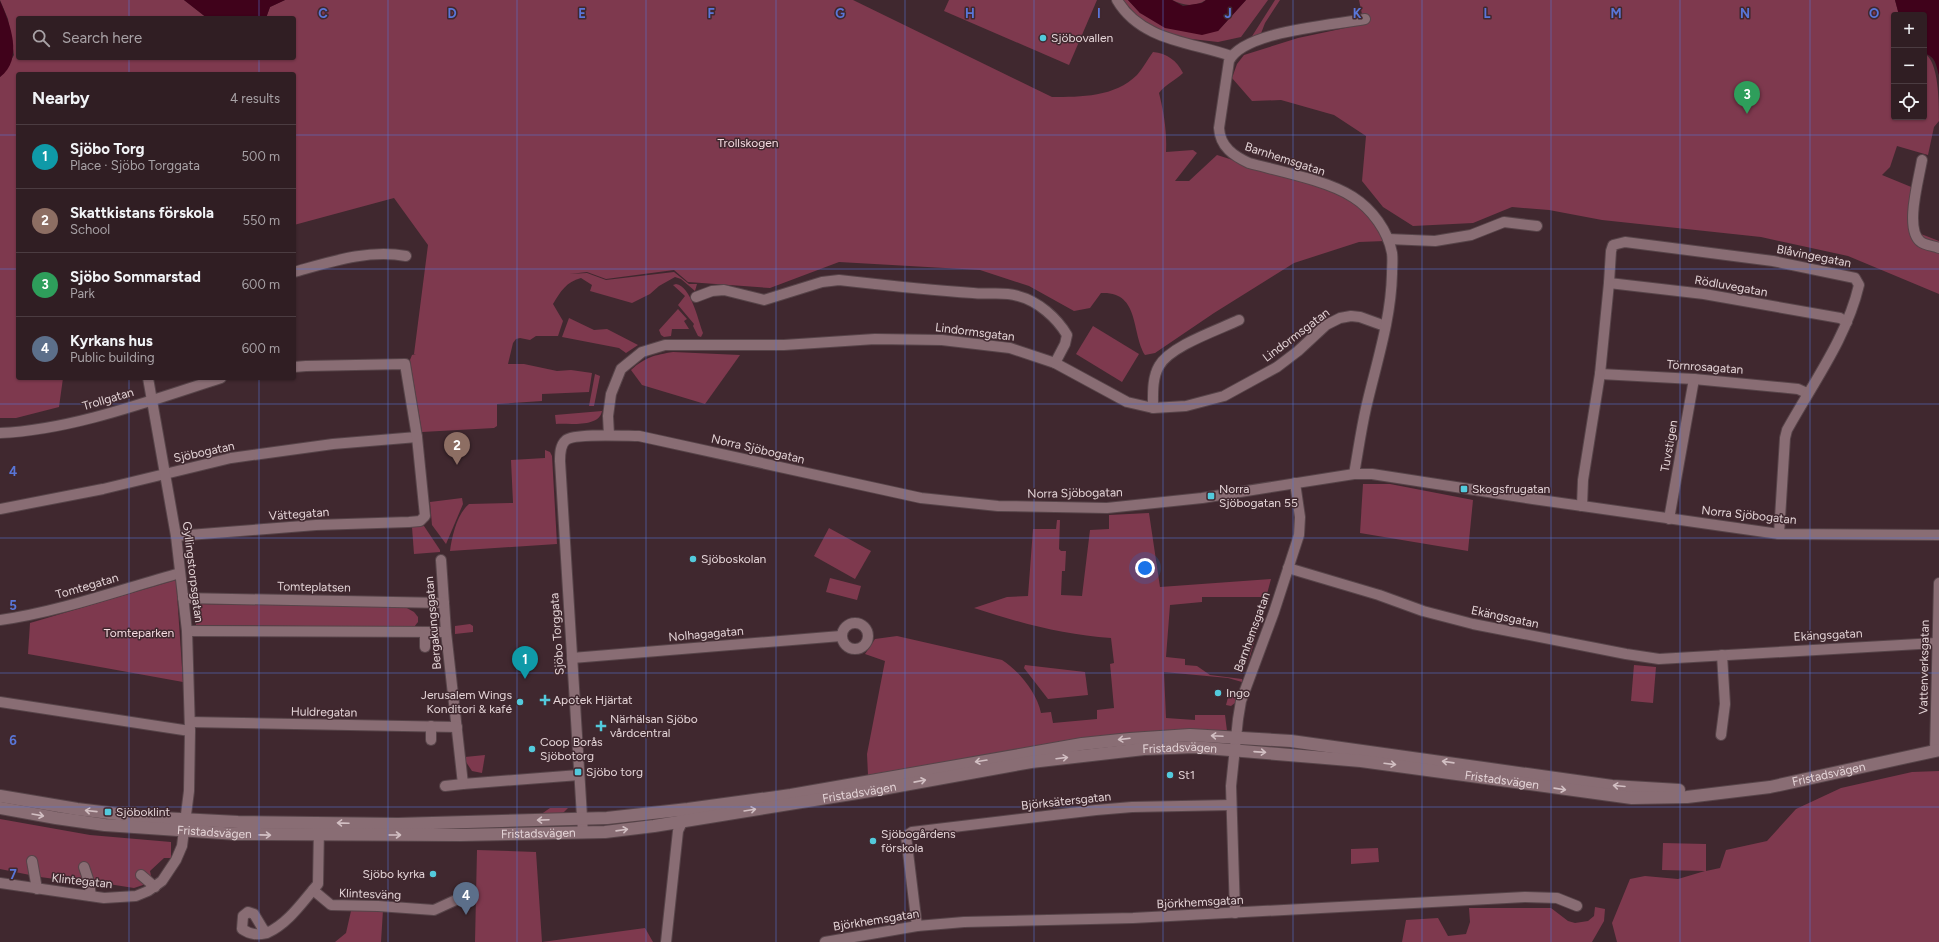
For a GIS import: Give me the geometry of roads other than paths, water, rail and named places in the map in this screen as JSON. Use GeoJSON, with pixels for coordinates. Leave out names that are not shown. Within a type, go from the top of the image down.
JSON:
{"type":"FeatureCollection","features":[{"type":"Feature","properties":{"kind":"street"},"geometry":{"type":"LineString","coordinates":[[1118,0],[1137,23],[1161,36],[1232,56],[1240,48],[1287,31],[1365,19]]}},
{"type":"Feature","properties":{"kind":"street","name":"Barnhemsgatan"},"geometry":{"type":"LineString","coordinates":[[1232,56],[1222,99],[1219,128],[1219,134],[1227,149],[1238,158],[1249,163],[1301,177],[1345,192],[1367,208],[1388,239],[1392,254],[1391,294],[1366,408],[1354,474]]}},
{"type":"Feature","properties":{"kind":"street"},"geometry":{"type":"LineString","coordinates":[[1922,160],[1912,217],[1913,232],[1921,242],[1939,248]]}},
{"type":"Feature","properties":{"kind":"street"},"geometry":{"type":"LineString","coordinates":[[1388,239],[1435,241],[1467,236],[1504,222],[1537,226]]}},
{"type":"Feature","properties":{"kind":"street","name":"Blåvingegatan"},"geometry":{"type":"LineString","coordinates":[[1609,284],[1610,251],[1613,245],[1625,242],[1773,261],[1855,278],[1859,285],[1847,322],[1838,341],[1787,430],[1785,438],[1779,534]]}},
{"type":"Feature","properties":{"kind":"street"},"geometry":{"type":"LineString","coordinates":[[296,271],[339,259],[387,252],[406,256]]}},
{"type":"Feature","properties":{"kind":"street"},"geometry":{"type":"LineString","coordinates":[[696,297],[712,291],[724,290],[764,300],[822,282],[839,280],[975,294],[1004,293],[1019,296],[1039,306],[1061,324],[1067,335],[1065,344],[1055,363]]}},
{"type":"Feature","properties":{"kind":"street"},"geometry":{"type":"LineString","coordinates":[[1582,506],[1583,480],[1600,374],[1609,284]]}},
{"type":"Feature","properties":{"kind":"street","name":"Rödluvegatan"},"geometry":{"type":"LineString","coordinates":[[1609,284],[1704,294],[1840,318],[1847,322]]}},
{"type":"Feature","properties":{"kind":"street","name":"Lindormsgatan"},"geometry":{"type":"LineString","coordinates":[[609,435],[608,416],[610,394],[621,369],[642,352],[665,345],[784,345],[875,339],[942,340],[1010,348],[1055,363],[1127,402],[1153,408],[1186,406],[1224,396],[1277,367],[1298,351],[1319,330],[1340,318],[1351,316],[1360,317],[1385,326]]}},
{"type":"Feature","properties":{"kind":"street"},"geometry":{"type":"LineString","coordinates":[[1153,408],[1155,375],[1164,358],[1174,350],[1238,320]]}},
{"type":"Feature","properties":{"kind":"street"},"geometry":{"type":"LineString","coordinates":[[296,367],[405,364],[417,437]]}},
{"type":"Feature","properties":{"kind":"street","name":"Törnrosagatan"},"geometry":{"type":"LineString","coordinates":[[1600,374],[1694,378],[1798,389],[1807,394]]}},
{"type":"Feature","properties":{"kind":"street","name":"Tuvstigen"},"geometry":{"type":"LineString","coordinates":[[1669,519],[1694,378]]}},
{"type":"Feature","properties":{"kind":"street","name":"Gyllingstorpsgatan"},"geometry":{"type":"LineString","coordinates":[[148,380],[176,536],[187,631],[190,727],[189,791],[185,825]]}},
{"type":"Feature","properties":{"kind":"street","name":"Trollgatan"},"geometry":{"type":"LineString","coordinates":[[0,433],[14,433],[76,422],[215,380]]}},
{"type":"Feature","properties":{"kind":"street","name":"Norra Sjöbogatan"},"geometry":{"type":"LineString","coordinates":[[571,438],[609,435],[638,436],[921,498],[998,506],[1107,508],[1202,498],[1354,474],[1390,475],[1464,489],[1779,534],[1939,535]]}},
{"type":"Feature","properties":{"kind":"street","name":"Sjöbogatan"},"geometry":{"type":"LineString","coordinates":[[0,509],[103,489],[231,458],[334,444],[417,437]]}},
{"type":"Feature","properties":{"kind":"street","name":"Vättegatan"},"geometry":{"type":"LineString","coordinates":[[176,536],[316,525],[409,522],[423,519],[425,513],[417,437]]}},
{"type":"Feature","properties":{"kind":"street","name":"Sjöbo Torggata"},"geometry":{"type":"LineString","coordinates":[[571,438],[563,444],[560,461],[583,833]]}},
{"type":"Feature","properties":{"kind":"street","name":"Barnhemsgatan"},"geometry":{"type":"LineString","coordinates":[[1235,912],[1231,786],[1241,701],[1288,568],[1301,526],[1295,483]]}},
{"type":"Feature","properties":{"kind":"street","name":"Bergakungsgatan"},"geometry":{"type":"LineString","coordinates":[[441,560],[446,632],[464,784]]}},
{"type":"Feature","properties":{"kind":"street","name":"Ekängsgatan"},"geometry":{"type":"LineString","coordinates":[[1288,568],[1379,595],[1423,611],[1523,634],[1658,659],[1936,643]]}},
{"type":"Feature","properties":{"kind":"street","name":"Tomtegatan"},"geometry":{"type":"LineString","coordinates":[[0,620],[19,618],[55,609],[180,573]]}},
{"type":"Feature","properties":{"kind":"street","name":"Vattenverksgatan"},"geometry":{"type":"LineString","coordinates":[[1937,751],[1938,682],[1936,643],[1939,583]]}},
{"type":"Feature","properties":{"kind":"street","name":"Tomteplatsen"},"geometry":{"type":"LineString","coordinates":[[183,598],[444,603]]}},
{"type":"Feature","properties":{"kind":"street"},"geometry":{"type":"LineString","coordinates":[[187,631],[446,632]]}},
{"type":"Feature","properties":{"kind":"street"},"geometry":{"type":"LineString","coordinates":[[425,632],[425,647]]}},
{"type":"Feature","properties":{"kind":"street","name":"Nolhagagatan"},"geometry":{"type":"LineString","coordinates":[[572,658],[841,636]]}},
{"type":"Feature","properties":{"kind":"street"},"geometry":{"type":"LineString","coordinates":[[1721,735],[1725,704],[1722,655]]}},
{"type":"Feature","properties":{"kind":"street","name":"Huldregatan"},"geometry":{"type":"LineString","coordinates":[[0,702],[190,727],[424,723],[457,727]]}},
{"type":"Feature","properties":{"kind":"street"},"geometry":{"type":"LineString","coordinates":[[424,723],[431,740]]}},
{"type":"Feature","properties":{"kind":"street","name":"Fristadsvägen"},"geometry":{"type":"LineString","coordinates":[[0,808],[105,825],[185,825],[238,822],[398,824],[607,818],[791,795],[1082,744],[1162,736],[1235,744]]}},
{"type":"Feature","properties":{"kind":"street","name":"Fristadsvägen"},"geometry":{"type":"LineString","coordinates":[[0,796],[77,809],[142,817],[237,834],[460,835],[583,833],[606,832],[682,821],[882,789],[1031,762],[1090,754],[1144,749],[1235,744],[1330,746],[1612,786],[1651,789],[1710,790],[1716,792],[1793,783],[1937,751]]}},
{"type":"Feature","properties":{"kind":"street"},"geometry":{"type":"LineString","coordinates":[[445,786],[579,775]]}},
{"type":"Feature","properties":{"kind":"street","name":"Björksätersgatan"},"geometry":{"type":"LineString","coordinates":[[917,926],[906,836],[912,832],[1096,810],[1146,806],[1231,805]]}},
{"type":"Feature","properties":{"kind":"street"},"geometry":{"type":"LineString","coordinates":[[666,942],[678,831],[688,809]]}},
{"type":"Feature","properties":{"kind":"street"},"geometry":{"type":"LineString","coordinates":[[268,932],[278,927],[318,884],[319,822]]}},
{"type":"Feature","properties":{"kind":"street","name":"Klintegatan"},"geometry":{"type":"LineString","coordinates":[[0,884],[104,898],[136,896],[154,887],[169,873],[182,846],[185,825]]}},
{"type":"Feature","properties":{"kind":"street"},"geometry":{"type":"LineString","coordinates":[[32,861],[36,889]]}},
{"type":"Feature","properties":{"kind":"street"},"geometry":{"type":"LineString","coordinates":[[84,867],[89,882],[90,896]]}},
{"type":"Feature","properties":{"kind":"street"},"geometry":{"type":"LineString","coordinates":[[141,875],[154,887]]}},
{"type":"Feature","properties":{"kind":"street","name":"Klintesväng"},"geometry":{"type":"LineString","coordinates":[[313,890],[331,905],[434,910],[471,893]]}},
{"type":"Feature","properties":{"kind":"street","name":"Björkhemsgatan"},"geometry":{"type":"LineString","coordinates":[[825,942],[917,926],[964,922],[1133,918],[1525,897],[1557,898],[1577,906]]}},
{"type":"Feature","properties":{"kind":"place","name":"Sjöbovallen"},"geometry":{"type":"Point","coordinates":[1043,38]}},
{"type":"Feature","properties":{"kind":"place","name":"Sjöbo Sommarstad"},"geometry":{"type":"Point","coordinates":[1747,114]}},
{"type":"Feature","properties":{"kind":"place","name":"Skattkistans förskola"},"geometry":{"type":"Point","coordinates":[457,465]}},
{"type":"Feature","properties":{"kind":"place","name":"Skogsfrugatan"},"geometry":{"type":"Point","coordinates":[1464,489]}},
{"type":"Feature","properties":{"kind":"place","name":"Norra Sjöbogatan 55"},"geometry":{"type":"Point","coordinates":[1211,496]}},
{"type":"Feature","properties":{"kind":"place","name":"Sjöboskolan"},"geometry":{"type":"Point","coordinates":[693,559]}},
{"type":"Feature","properties":{"kind":"place","name":"Sjöbo Torg"},"geometry":{"type":"Point","coordinates":[525,679]}},
{"type":"Feature","properties":{"kind":"place","name":"Ingo"},"geometry":{"type":"Point","coordinates":[1218,693]}},
{"type":"Feature","properties":{"kind":"place","name":"Apotek Hjärtat"},"geometry":{"type":"Point","coordinates":[545,700]}},
{"type":"Feature","properties":{"kind":"place","name":"Jerusalem Wings Konditori & kafé"},"geometry":{"type":"Point","coordinates":[520,702]}},
{"type":"Feature","properties":{"kind":"place","name":"Närhälsan Sjöbo vårdcentral"},"geometry":{"type":"Point","coordinates":[601,726]}},
{"type":"Feature","properties":{"kind":"place","name":"Coop Borås Sjöbotorg"},"geometry":{"type":"Point","coordinates":[532,749]}},
{"type":"Feature","properties":{"kind":"place","name":"Sjöbo torg"},"geometry":{"type":"Point","coordinates":[578,772]}},
{"type":"Feature","properties":{"kind":"place","name":"St1"},"geometry":{"type":"Point","coordinates":[1170,775]}},
{"type":"Feature","properties":{"kind":"place","name":"Sjöboklint"},"geometry":{"type":"Point","coordinates":[108,812]}},
{"type":"Feature","properties":{"kind":"place","name":"Sjöbogårdens förskola"},"geometry":{"type":"Point","coordinates":[873,841]}},
{"type":"Feature","properties":{"kind":"place","name":"Sjöbo kyrka"},"geometry":{"type":"Point","coordinates":[433,874]}},
{"type":"Feature","properties":{"kind":"place","name":"Kyrkans hus"},"geometry":{"type":"Point","coordinates":[466,915]}},
{"type":"Feature","properties":{"kind":"park label","name":"Trollskogen"},"geometry":{"type":"Point","coordinates":[748,143]}},
{"type":"Feature","properties":{"kind":"park label","name":"Tomteparken"},"geometry":{"type":"Point","coordinates":[139,633]}}]}
